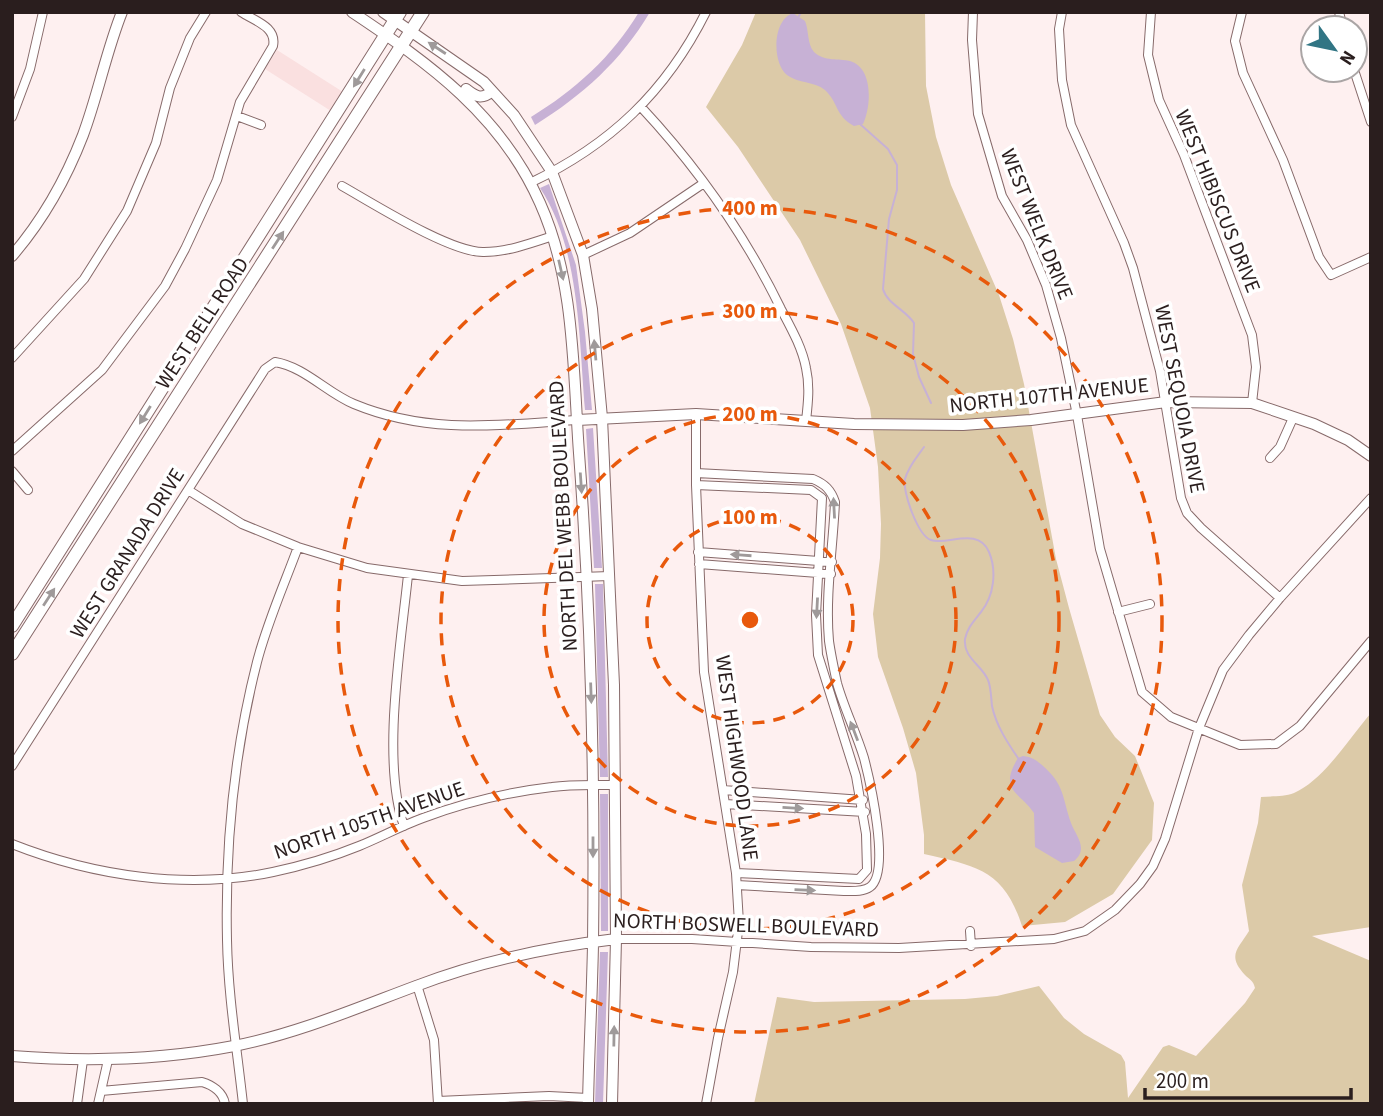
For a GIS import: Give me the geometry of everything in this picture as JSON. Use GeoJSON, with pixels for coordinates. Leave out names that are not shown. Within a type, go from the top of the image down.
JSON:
{"type":"FeatureCollection","features":[{"type":"Feature","properties":{"kind":"main road","name":"WEST BELL ROAD"},"geometry":{"type":"LineString","coordinates":[[12,654],[423,12]]}},
{"type":"Feature","properties":{"kind":"main road","name":"WEST BELL ROAD"},"geometry":{"type":"LineString","coordinates":[[12,626],[397,16]]}},
{"type":"Feature","properties":{"kind":"street"},"geometry":{"type":"LineString","coordinates":[[12,117],[30,69],[43,12]]}},
{"type":"Feature","properties":{"kind":"street"},"geometry":{"type":"LineString","coordinates":[[12,256],[33,230],[63,180],[83,136],[121,12]]}},
{"type":"Feature","properties":{"kind":"street"},"geometry":{"type":"LineString","coordinates":[[12,358],[84,279],[127,211],[156,142],[170,88],[190,38],[206,12]]}},
{"type":"Feature","properties":{"kind":"street"},"geometry":{"type":"LineString","coordinates":[[12,451],[102,370],[165,286],[185,249],[217,180],[240,102],[275,38],[271,30],[242,12]]}},
{"type":"Feature","properties":{"kind":"street","name":"NORTH DEL WEBB BOULEVARD"},"geometry":{"type":"LineString","coordinates":[[352,12],[437,72],[479,110],[530,183],[553,236],[562,272],[569,312],[577,419],[586,576],[593,785],[593,942],[588,1101]]}},
{"type":"Feature","properties":{"kind":"street","name":"NORTH DEL WEBB BOULEVARD"},"geometry":{"type":"LineString","coordinates":[[383,12],[397,16],[411,31],[484,82],[516,118],[551,172],[583,255],[592,309],[602,418],[610,576],[617,939],[612,1104]]}},
{"type":"Feature","properties":{"kind":"street"},"geometry":{"type":"LineString","coordinates":[[530,183],[591,149],[641,107],[676,64],[706,12]]}},
{"type":"Feature","properties":{"kind":"street","name":"WEST WELK DRIVE"},"geometry":{"type":"LineString","coordinates":[[973,12],[972,40],[978,114],[1002,196],[1027,240],[1046,285],[1061,338],[1077,415],[1100,549],[1142,692],[1171,717],[1240,745],[1276,744],[1300,726],[1371,641]]}},
{"type":"Feature","properties":{"kind":"street","name":"WEST SEQUOIA DRIVE"},"geometry":{"type":"LineString","coordinates":[[1062,12],[1059,29],[1062,80],[1071,125],[1125,243],[1149,322],[1166,402],[1173,459],[1186,513],[1280,598]]}},
{"type":"Feature","properties":{"kind":"street","name":"WEST HIBISCUS DRIVE"},"geometry":{"type":"LineString","coordinates":[[1151,12],[1148,55],[1159,100],[1184,155],[1252,335],[1256,367],[1252,403]]}},
{"type":"Feature","properties":{"kind":"street"},"geometry":{"type":"LineString","coordinates":[[1242,12],[1235,41],[1243,73],[1283,160],[1319,257],[1331,275],[1371,257]]}},
{"type":"Feature","properties":{"kind":"street"},"geometry":{"type":"LineString","coordinates":[[437,72],[454,78],[478,97],[492,91]]}},
{"type":"Feature","properties":{"kind":"street"},"geometry":{"type":"LineString","coordinates":[[1359,84],[1371,122]]}},
{"type":"Feature","properties":{"kind":"street"},"geometry":{"type":"LineString","coordinates":[[641,107],[704,183],[755,260],[797,341],[806,367],[806,421]]}},
{"type":"Feature","properties":{"kind":"street"},"geometry":{"type":"LineString","coordinates":[[237,116],[261,125]]}},
{"type":"Feature","properties":{"kind":"street"},"geometry":{"type":"LineString","coordinates":[[500,137],[504,127],[516,118]]}},
{"type":"Feature","properties":{"kind":"street"},"geometry":{"type":"LineString","coordinates":[[583,255],[631,233],[704,183]]}},
{"type":"Feature","properties":{"kind":"street"},"geometry":{"type":"LineString","coordinates":[[342,187],[458,247],[484,252],[553,236]]}},
{"type":"Feature","properties":{"kind":"street","name":"NORTH 107TH AVENUE"},"geometry":{"type":"LineString","coordinates":[[275,362],[287,364],[352,404],[402,420],[446,427],[696,414],[806,421],[963,425],[1077,415],[1166,402],[1252,403],[1314,424],[1348,440],[1371,456]]}},
{"type":"Feature","properties":{"kind":"street","name":"WEST GRANADA DRIVE"},"geometry":{"type":"LineString","coordinates":[[12,766],[265,369],[275,362]]}},
{"type":"Feature","properties":{"kind":"street","name":"WEST HIGHWOOD LANE"},"geometry":{"type":"LineString","coordinates":[[696,414],[698,552],[704,672],[736,873],[738,942],[706,1104]]}},
{"type":"Feature","properties":{"kind":"street"},"geometry":{"type":"LineString","coordinates":[[1270,458],[1280,447],[1293,418]]}},
{"type":"Feature","properties":{"kind":"street"},"geometry":{"type":"LineString","coordinates":[[12,471],[28,490]]}},
{"type":"Feature","properties":{"kind":"street"},"geometry":{"type":"LineString","coordinates":[[696,473],[813,479],[821,482],[832,494],[835,502],[828,621],[832,658],[839,690],[864,758],[875,813],[880,862],[878,874],[870,888],[860,891],[737,885]]}},
{"type":"Feature","properties":{"kind":"street"},"geometry":{"type":"LineString","coordinates":[[696,485],[811,490],[822,498],[816,615],[818,655],[830,699],[850,754],[863,812],[867,870],[859,879],[736,873]]}},
{"type":"Feature","properties":{"kind":"street"},"geometry":{"type":"LineString","coordinates":[[188,491],[242,524],[298,547],[367,568],[476,581],[610,576]]}},
{"type":"Feature","properties":{"kind":"street","name":"NORTH BOSWELL BOULEVARD"},"geometry":{"type":"LineString","coordinates":[[12,1056],[108,1060],[236,1046],[321,1021],[497,959],[617,939],[692,939],[836,947],[971,946],[1054,939],[1085,931],[1115,910],[1153,866],[1165,839],[1199,727],[1223,670],[1280,598],[1371,498]]}},
{"type":"Feature","properties":{"kind":"street"},"geometry":{"type":"LineString","coordinates":[[243,1104],[227,942],[227,878],[233,800],[248,698],[258,658],[298,547]]}},
{"type":"Feature","properties":{"kind":"street"},"geometry":{"type":"LineString","coordinates":[[698,552],[832,562]]}},
{"type":"Feature","properties":{"kind":"street"},"geometry":{"type":"LineString","coordinates":[[699,564],[831,574]]}},
{"type":"Feature","properties":{"kind":"street"},"geometry":{"type":"LineString","coordinates":[[404,826],[398,809],[394,741],[408,575]]}},
{"type":"Feature","properties":{"kind":"street"},"geometry":{"type":"LineString","coordinates":[[1118,612],[1150,604]]}},
{"type":"Feature","properties":{"kind":"street","name":"NORTH 105TH AVENUE"},"geometry":{"type":"LineString","coordinates":[[12,844],[107,872],[182,879],[227,878],[291,867],[353,848],[404,826],[459,807],[503,796],[552,787],[615,785]]}},
{"type":"Feature","properties":{"kind":"street"},"geometry":{"type":"LineString","coordinates":[[723,790],[873,801]]}},
{"type":"Feature","properties":{"kind":"street"},"geometry":{"type":"LineString","coordinates":[[725,804],[875,813]]}},
{"type":"Feature","properties":{"kind":"street"},"geometry":{"type":"LineString","coordinates":[[970,931],[971,946]]}},
{"type":"Feature","properties":{"kind":"street"},"geometry":{"type":"LineString","coordinates":[[417,985],[434,1040],[438,1102],[549,1096],[588,1101]]}},
{"type":"Feature","properties":{"kind":"street"},"geometry":{"type":"LineString","coordinates":[[77,1104],[83,1060]]}},
{"type":"Feature","properties":{"kind":"street"},"geometry":{"type":"LineString","coordinates":[[98,1104],[108,1060]]}},
{"type":"Feature","properties":{"kind":"street"},"geometry":{"type":"LineString","coordinates":[[101,1091],[202,1082],[213,1086],[224,1098],[225,1104]]}},
{"type":"Feature","properties":{"kind":"shaded area"},"geometry":{"type":"Polygon","coordinates":[[[639,12],[650,12],[614,61],[569,102],[535,125],[531,117],[563,96],[605,58],[639,12]]]}},
{"type":"Feature","properties":{"kind":"shaded area"},"geometry":{"type":"Polygon","coordinates":[[[756,12],[925,12],[926,86],[936,137],[951,185],[999,295],[1013,339],[1024,384],[1056,559],[1069,608],[1100,715],[1115,737],[1135,756],[1154,803],[1152,840],[1113,894],[1065,922],[1022,926],[1015,907],[997,882],[974,867],[924,854],[916,773],[878,657],[873,614],[881,524],[878,467],[870,408],[841,324],[800,240],[738,147],[706,107],[742,45],[756,12]]]}},
{"type":"Feature","properties":{"kind":"shaded area"},"geometry":{"type":"Polygon","coordinates":[[[793,13],[805,21],[814,52],[827,58],[850,61],[858,65],[863,72],[867,80],[869,99],[863,124],[854,126],[848,122],[823,88],[792,78],[782,69],[777,52],[778,33],[786,17],[793,13]]]}},
{"type":"Feature","properties":{"kind":"shaded area"},"geometry":{"type":"Polygon","coordinates":[[[277,50],[343,92],[331,111],[265,69],[277,50]]]}},
{"type":"Feature","properties":{"kind":"shaded area"},"geometry":{"type":"Polygon","coordinates":[[[549,184],[576,265],[592,410],[585,410],[579,325],[570,266],[553,212],[540,188],[549,184]]]}},
{"type":"Feature","properties":{"kind":"shaded area"},"geometry":{"type":"Polygon","coordinates":[[[593,428],[602,568],[594,568],[586,429],[593,428]]]}},
{"type":"Feature","properties":{"kind":"shaded area"},"geometry":{"type":"Polygon","coordinates":[[[595,584],[603,584],[608,777],[600,777],[595,584]]]}},
{"type":"Feature","properties":{"kind":"shaded area"},"geometry":{"type":"Polygon","coordinates":[[[1371,713],[1371,927],[1312,936],[1371,961],[1371,1104],[754,1104],[777,997],[814,1002],[965,999],[997,996],[1039,986],[1064,1018],[1084,1034],[1121,1055],[1125,1062],[1128,1098],[1163,1047],[1169,1045],[1196,1056],[1245,1003],[1255,988],[1239,968],[1235,957],[1249,931],[1242,885],[1258,823],[1261,797],[1282,796],[1305,787],[1336,757],[1371,713]]]}},
{"type":"Feature","properties":{"kind":"shaded area"},"geometry":{"type":"Polygon","coordinates":[[[1023,756],[1040,763],[1059,785],[1081,847],[1081,852],[1074,861],[1062,863],[1035,847],[1034,813],[1013,790],[1010,778],[1018,758],[1023,756]]]}},
{"type":"Feature","properties":{"kind":"shaded area"},"geometry":{"type":"Polygon","coordinates":[[[600,794],[608,794],[608,931],[601,931],[600,794]]]}},
{"type":"Feature","properties":{"kind":"shaded area"},"geometry":{"type":"Polygon","coordinates":[[[600,952],[608,952],[603,1104],[595,1104],[600,952]]]}},
{"type":"Feature","properties":{"kind":"waterway"},"geometry":{"type":"LineString","coordinates":[[799,16],[801,12]]}},
{"type":"Feature","properties":{"kind":"waterway"},"geometry":{"type":"LineString","coordinates":[[860,124],[888,149],[897,165],[897,190],[889,219],[883,289],[888,299],[914,323],[913,354],[919,377],[931,403]]}},
{"type":"Feature","properties":{"kind":"waterway"},"geometry":{"type":"LineString","coordinates":[[924,447],[905,479],[906,493],[921,530],[931,540],[978,540],[989,552],[993,575],[989,599],[967,631],[965,646],[988,680],[996,720],[1018,758]]}}]}
